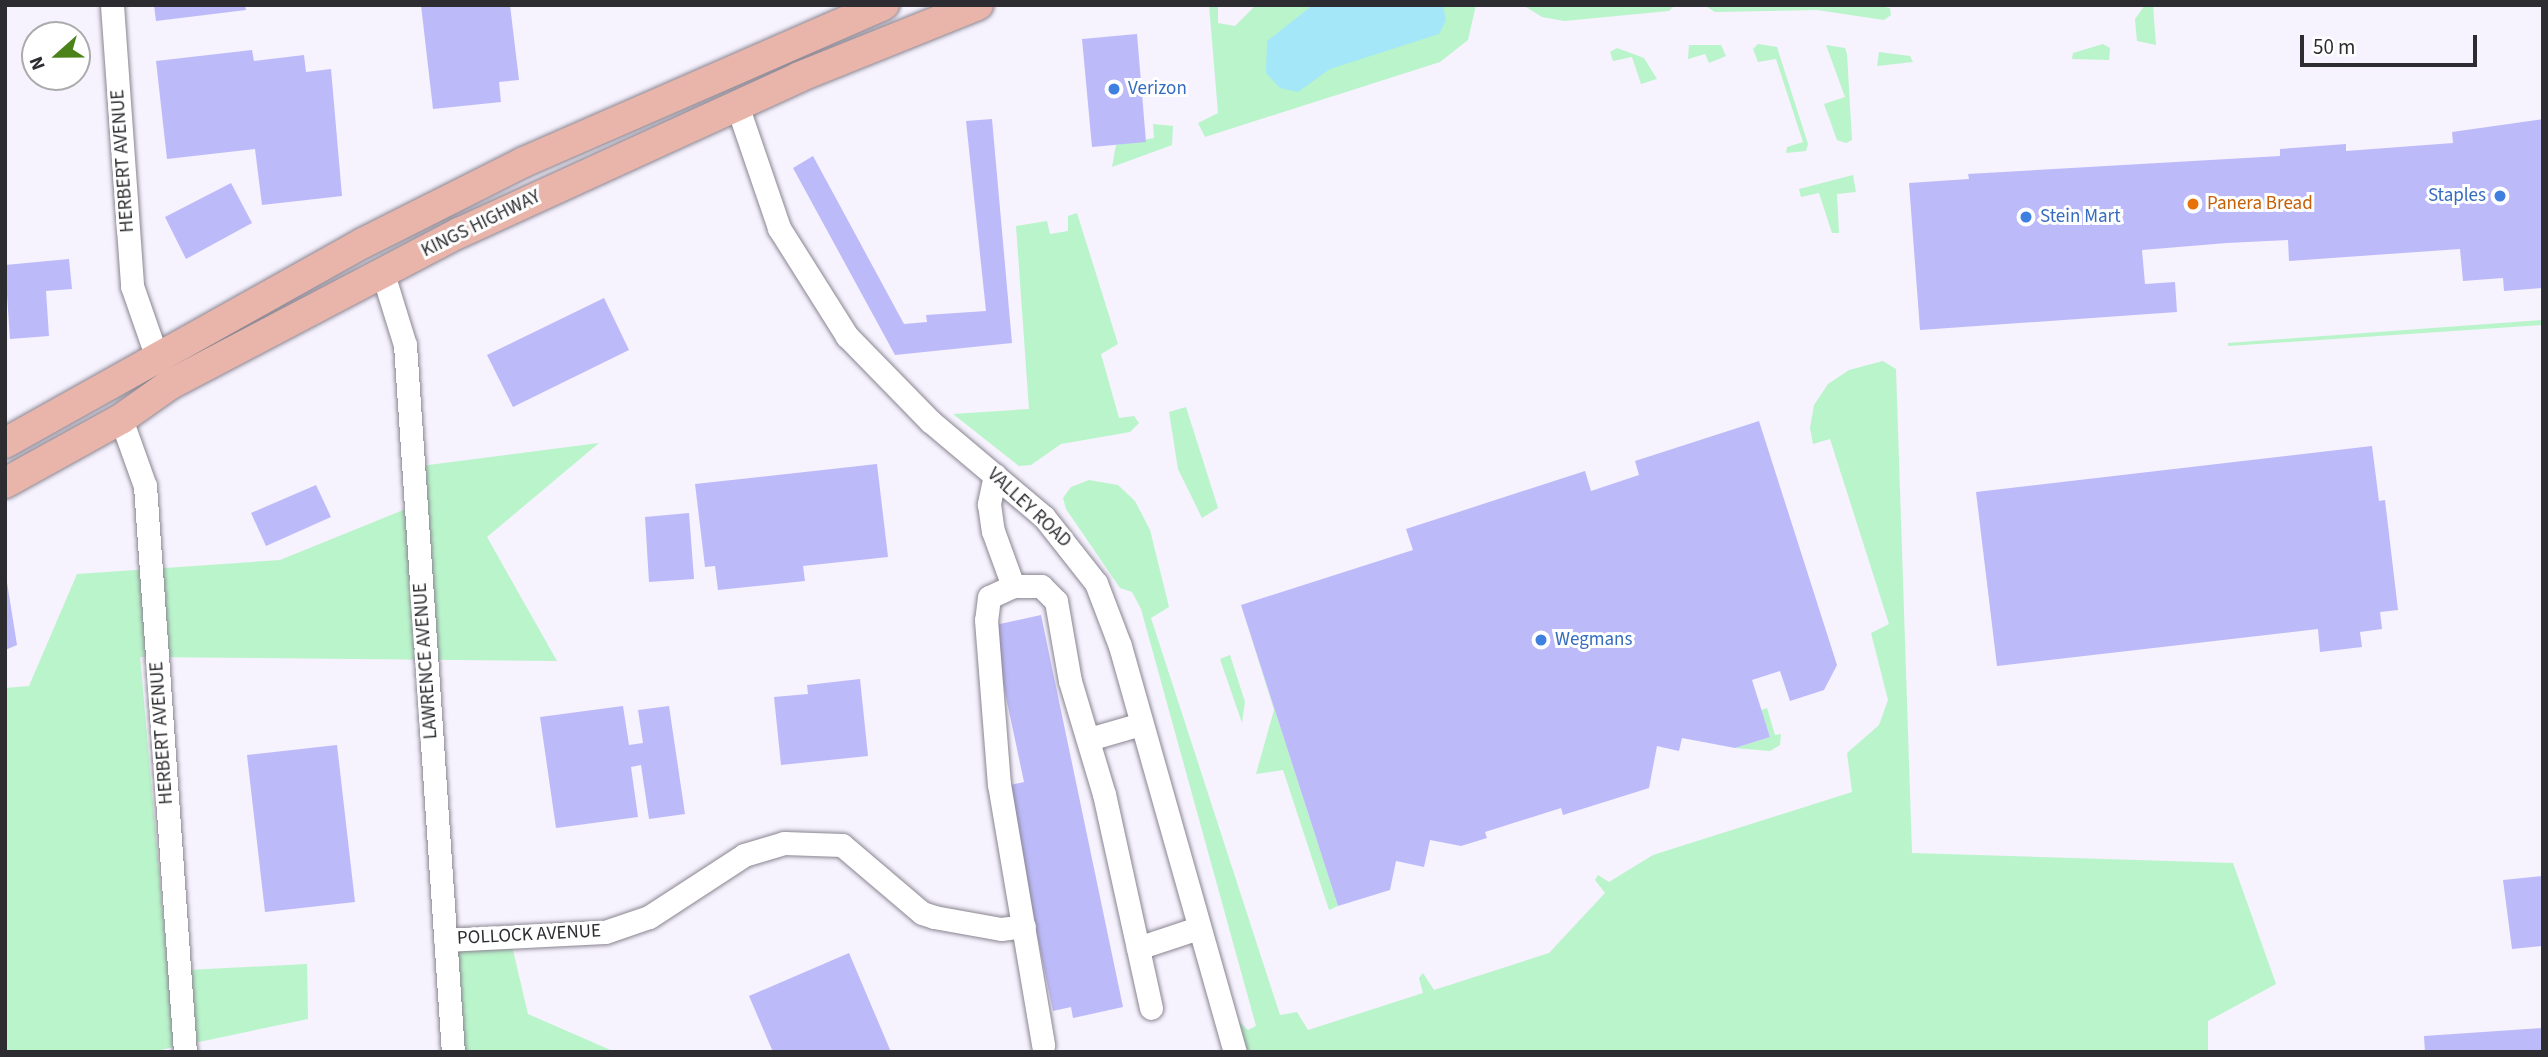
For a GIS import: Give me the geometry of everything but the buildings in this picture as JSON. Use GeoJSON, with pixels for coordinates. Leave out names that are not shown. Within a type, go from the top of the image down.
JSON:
{"type":"FeatureCollection","features":[{"type":"Feature","properties":{"kind":"main road","name":"KINGS HIGHWAY"},"geometry":{"type":"LineString","coordinates":[[5,443],[156,355],[524,162],[884,5]]}},
{"type":"Feature","properties":{"kind":"main road","name":"KINGS HIGHWAY"},"geometry":{"type":"LineString","coordinates":[[5,483],[121,419],[169,384],[624,155],[737,108],[799,76],[978,5]]}},
{"type":"Feature","properties":{"kind":"street","name":"HERBERT AVENUE"},"geometry":{"type":"LineString","coordinates":[[112,5],[132,286],[156,355]]}},
{"type":"Feature","properties":{"kind":"street","name":"VALLEY ROAD"},"geometry":{"type":"LineString","coordinates":[[737,108],[775,218],[828,310],[890,383],[1044,517],[1096,583],[1142,724],[1235,1052]]}},
{"type":"Feature","properties":{"kind":"street","name":"LAWRENCE AVENUE"},"geometry":{"type":"LineString","coordinates":[[383,274],[405,345],[453,1052]]}},
{"type":"Feature","properties":{"kind":"street","name":"HERBERT AVENUE"},"geometry":{"type":"LineString","coordinates":[[121,419],[145,486],[185,1052]]}},
{"type":"Feature","properties":{"kind":"street"},"geometry":{"type":"LineString","coordinates":[[995,475],[989,504],[993,531],[1013,586]]}},
{"type":"Feature","properties":{"kind":"street"},"geometry":{"type":"LineString","coordinates":[[1043,1045],[999,784],[986,620],[989,597],[1013,586],[1041,586],[1056,601],[1070,681],[1089,739],[1151,1008]]}},
{"type":"Feature","properties":{"kind":"street"},"geometry":{"type":"LineString","coordinates":[[1089,739],[1142,724]]}},
{"type":"Feature","properties":{"kind":"street","name":"POLLOCK AVENUE"},"geometry":{"type":"LineString","coordinates":[[445,940],[605,932],[649,917],[744,855],[784,843],[842,845],[934,917],[1001,929],[1024,926]]}},
{"type":"Feature","properties":{"kind":"street"},"geometry":{"type":"LineString","coordinates":[[1138,948],[1198,928]]}},
{"type":"Feature","properties":{"kind":"green space"},"geometry":{"type":"Polygon","coordinates":[[[1209,5],[1218,5],[1218,23],[1235,26],[1256,5],[1476,5],[1468,40],[1440,62],[1205,137],[1198,123],[1218,113],[1209,5]]]}},
{"type":"Feature","properties":{"kind":"green space"},"geometry":{"type":"Polygon","coordinates":[[[1523,5],[1675,5],[1669,11],[1564,21],[1542,17],[1523,5]]]}},
{"type":"Feature","properties":{"kind":"green space"},"geometry":{"type":"Polygon","coordinates":[[[1704,5],[1871,5],[1890,8],[1891,15],[1884,20],[1817,10],[1715,12],[1704,5]]]}},
{"type":"Feature","properties":{"kind":"green space"},"geometry":{"type":"Polygon","coordinates":[[[2145,5],[2153,5],[2156,45],[2137,41],[2135,19],[2145,5]]]}},
{"type":"Feature","properties":{"kind":"green space"},"geometry":{"type":"Polygon","coordinates":[[[1758,44],[1777,47],[1808,144],[1806,151],[1786,153],[1787,147],[1803,142],[1776,59],[1758,62],[1753,49],[1758,44]]]}},
{"type":"Feature","properties":{"kind":"green space"},"geometry":{"type":"Polygon","coordinates":[[[2103,44],[2110,48],[2109,60],[2072,59],[2073,53],[2103,44]]]}},
{"type":"Feature","properties":{"kind":"green space"},"geometry":{"type":"Polygon","coordinates":[[[1689,45],[1721,45],[1726,56],[1709,63],[1705,54],[1688,59],[1689,45]]]}},
{"type":"Feature","properties":{"kind":"green space"},"geometry":{"type":"Polygon","coordinates":[[[1826,45],[1845,48],[1847,54],[1852,140],[1846,143],[1837,140],[1824,104],[1845,97],[1826,45]]]}},
{"type":"Feature","properties":{"kind":"green space"},"geometry":{"type":"Polygon","coordinates":[[[1617,48],[1644,58],[1657,79],[1641,84],[1632,57],[1613,61],[1610,52],[1617,48]]]}},
{"type":"Feature","properties":{"kind":"green space"},"geometry":{"type":"Polygon","coordinates":[[[1879,52],[1910,56],[1913,62],[1877,66],[1879,52]]]}},
{"type":"Feature","properties":{"kind":"green space"},"geometry":{"type":"Polygon","coordinates":[[[1153,124],[1173,126],[1172,145],[1112,167],[1116,145],[1154,138],[1153,124]]]}},
{"type":"Feature","properties":{"kind":"green space"},"geometry":{"type":"Polygon","coordinates":[[[1853,175],[1856,192],[1837,194],[1839,233],[1832,233],[1819,193],[1801,197],[1799,189],[1853,175]]]}},
{"type":"Feature","properties":{"kind":"green space"},"geometry":{"type":"Polygon","coordinates":[[[1077,213],[1118,344],[1101,354],[1119,418],[1134,416],[1139,423],[1130,432],[1061,444],[1031,465],[1019,466],[953,414],[1029,409],[1016,226],[1047,221],[1050,234],[1068,231],[1068,216],[1077,213]]]}},
{"type":"Feature","properties":{"kind":"green space"},"geometry":{"type":"Polygon","coordinates":[[[2543,320],[2543,325],[2228,346],[2228,343],[2543,320]]]}},
{"type":"Feature","properties":{"kind":"green space"},"geometry":{"type":"Polygon","coordinates":[[[1883,361],[1896,369],[1912,853],[2233,863],[2276,984],[2208,1021],[2208,1052],[1240,1052],[1216,1000],[1248,1030],[1256,1026],[1141,609],[1132,592],[1120,588],[1066,509],[1063,498],[1071,487],[1089,480],[1118,485],[1135,501],[1150,530],[1169,607],[1151,618],[1280,1015],[1297,1012],[1308,1030],[1423,993],[1419,978],[1423,973],[1434,990],[1549,953],[1605,893],[1595,880],[1598,875],[1609,882],[1653,855],[1852,792],[1847,753],[1879,725],[1888,700],[1871,633],[1889,624],[1830,439],[1813,444],[1810,428],[1814,405],[1828,384],[1849,370],[1883,361]]]}},
{"type":"Feature","properties":{"kind":"green space"},"geometry":{"type":"Polygon","coordinates":[[[1186,407],[1218,508],[1202,518],[1178,469],[1169,412],[1186,407]]]}},
{"type":"Feature","properties":{"kind":"green space"},"geometry":{"type":"Polygon","coordinates":[[[599,443],[487,537],[557,661],[140,657],[168,971],[307,964],[308,1019],[151,1052],[5,1052],[5,688],[29,686],[77,574],[280,560],[418,504],[413,467],[599,443]]]}},
{"type":"Feature","properties":{"kind":"green space"},"geometry":{"type":"Polygon","coordinates":[[[1241,605],[1338,906],[1329,910],[1283,770],[1256,774],[1274,710],[1241,605]]]}},
{"type":"Feature","properties":{"kind":"green space"},"geometry":{"type":"Polygon","coordinates":[[[1230,655],[1245,702],[1242,723],[1220,659],[1230,655]]]}},
{"type":"Feature","properties":{"kind":"green space"},"geometry":{"type":"Polygon","coordinates":[[[1767,708],[1775,735],[1781,734],[1780,745],[1770,751],[1735,748],[1770,737],[1761,710],[1767,708]]]}},
{"type":"Feature","properties":{"kind":"green space"},"geometry":{"type":"Polygon","coordinates":[[[444,938],[512,946],[528,1014],[615,1052],[454,1052],[444,938]]]}},
{"type":"Feature","properties":{"kind":"water"},"geometry":{"type":"Polygon","coordinates":[[[1313,5],[1443,5],[1446,20],[1439,34],[1330,69],[1298,92],[1280,88],[1266,73],[1267,41],[1313,5]]]}},
{"type":"Feature","properties":{"kind":"place","name":"Verizon"},"geometry":{"type":"Point","coordinates":[1114,89]}},
{"type":"Feature","properties":{"kind":"place","name":"Staples"},"geometry":{"type":"Point","coordinates":[2500,196]}},
{"type":"Feature","properties":{"kind":"place","name":"Panera Bread"},"geometry":{"type":"Point","coordinates":[2193,204]}},
{"type":"Feature","properties":{"kind":"place","name":"Stein Mart"},"geometry":{"type":"Point","coordinates":[2026,217]}},
{"type":"Feature","properties":{"kind":"place","name":"Wegmans"},"geometry":{"type":"Point","coordinates":[1541,640]}}]}
